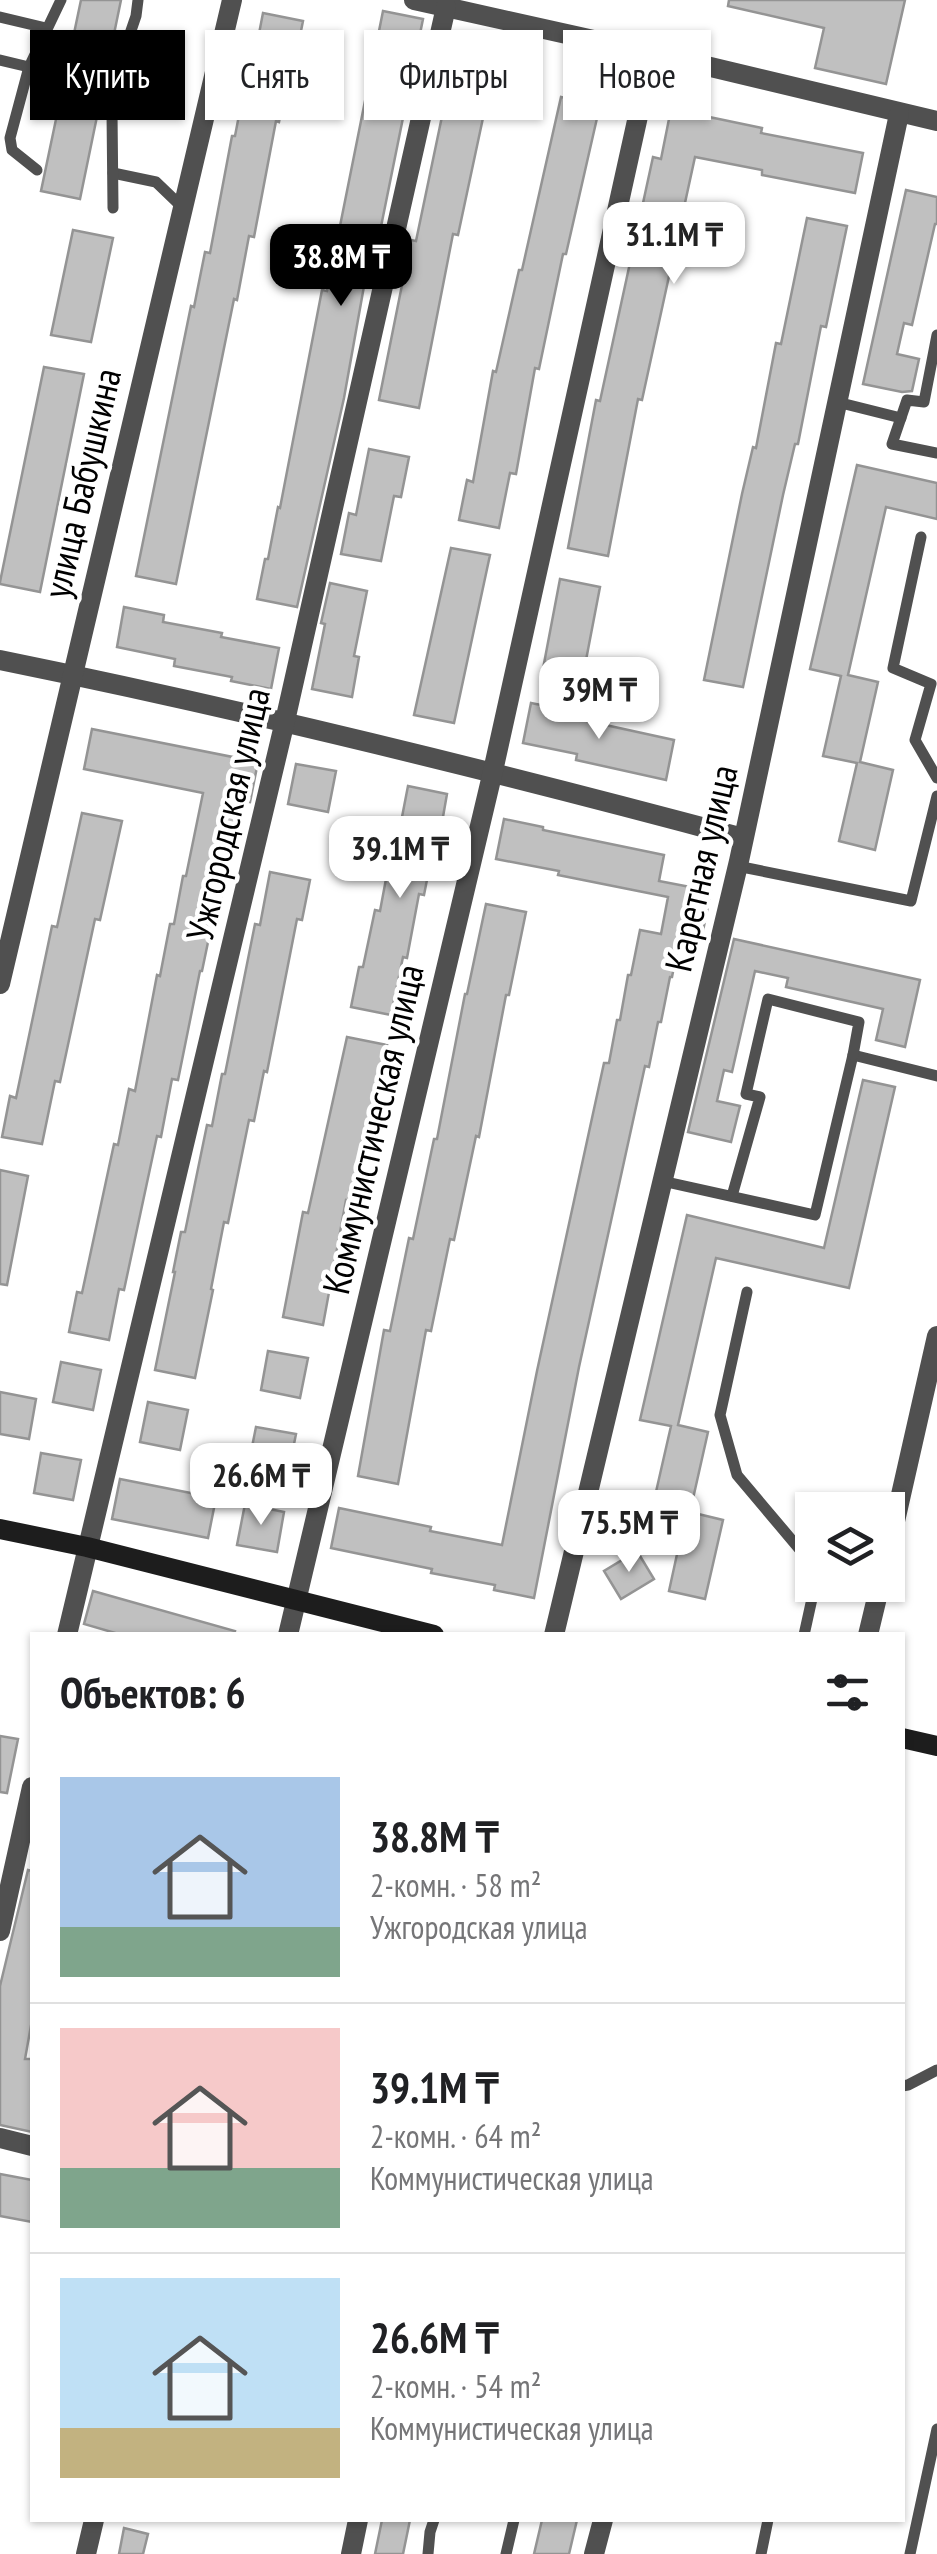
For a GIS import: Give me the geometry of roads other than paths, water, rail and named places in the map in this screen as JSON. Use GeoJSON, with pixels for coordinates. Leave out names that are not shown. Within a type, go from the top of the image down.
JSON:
{"type":"FeatureCollection","features":[{"type":"Feature","properties":{"kind":"main road"},"geometry":{"type":"LineString","coordinates":[[0,1529],[422,1632]]}},
{"type":"Feature","properties":{"kind":"main road"},"geometry":{"type":"LineString","coordinates":[[905,1739],[937,1746]]}},
{"type":"Feature","properties":{"kind":"street","name":"улица Бабушкина"},"geometry":{"type":"LineString","coordinates":[[0,984],[232,0]]}},
{"type":"Feature","properties":{"kind":"street"},"geometry":{"type":"LineString","coordinates":[[414,0],[563,33]]}},
{"type":"Feature","properties":{"kind":"street","name":"Ужгородская улица"},"geometry":{"type":"LineString","coordinates":[[68,1632],[285,721],[446,7]]}},
{"type":"Feature","properties":{"kind":"street"},"geometry":{"type":"LineString","coordinates":[[711,68],[937,121]]}},
{"type":"Feature","properties":{"kind":"street","name":"Каретная улица"},"geometry":{"type":"LineString","coordinates":[[555,1632],[737,866],[898,114]]}},
{"type":"Feature","properties":{"kind":"street","name":"Коммунистическая улица"},"geometry":{"type":"LineString","coordinates":[[289,1632],[493,771],[637,120]]}},
{"type":"Feature","properties":{"kind":"street"},"geometry":{"type":"LineString","coordinates":[[0,660],[285,721],[493,771],[743,838]]}},
{"type":"Feature","properties":{"kind":"street"},"geometry":{"type":"LineString","coordinates":[[902,1492],[937,1336]]}},
{"type":"Feature","properties":{"kind":"street"},"geometry":{"type":"LineString","coordinates":[[869,1632],[876,1602]]}},
{"type":"Feature","properties":{"kind":"street"},"geometry":{"type":"LineString","coordinates":[[0,1931],[30,1796]]}},
{"type":"Feature","properties":{"kind":"street"},"geometry":{"type":"LineString","coordinates":[[0,2138],[30,2146]]}},
{"type":"Feature","properties":{"kind":"street"},"geometry":{"type":"LineString","coordinates":[[86,2554],[94,2522]]}},
{"type":"Feature","properties":{"kind":"street"},"geometry":{"type":"LineString","coordinates":[[351,2554],[358,2522]]}},
{"type":"Feature","properties":{"kind":"street"},"geometry":{"type":"LineString","coordinates":[[594,2554],[602,2522]]}},
{"type":"Feature","properties":{"kind":"lane"},"geometry":{"type":"LineString","coordinates":[[37,170],[12,150],[10,138],[28,67],[61,0]]}},
{"type":"Feature","properties":{"kind":"lane"},"geometry":{"type":"LineString","coordinates":[[113,208],[112,112],[138,0]]}},
{"type":"Feature","properties":{"kind":"lane"},"geometry":{"type":"LineString","coordinates":[[0,17],[46,28]]}},
{"type":"Feature","properties":{"kind":"lane"},"geometry":{"type":"LineString","coordinates":[[0,60],[28,67]]}},
{"type":"Feature","properties":{"kind":"lane"},"geometry":{"type":"LineString","coordinates":[[112,173],[156,182],[182,207]]}},
{"type":"Feature","properties":{"kind":"lane"},"geometry":{"type":"LineString","coordinates":[[937,335],[924,402],[907,400],[892,444],[937,453]]}},
{"type":"Feature","properties":{"kind":"lane"},"geometry":{"type":"LineString","coordinates":[[837,402],[901,418]]}},
{"type":"Feature","properties":{"kind":"lane"},"geometry":{"type":"LineString","coordinates":[[921,537],[893,668],[931,684],[915,740],[937,778]]}},
{"type":"Feature","properties":{"kind":"lane"},"geometry":{"type":"LineString","coordinates":[[737,866],[911,900],[937,796]]}},
{"type":"Feature","properties":{"kind":"lane"},"geometry":{"type":"LineString","coordinates":[[662,1181],[815,1215],[858,1022],[768,999],[746,1094],[760,1097],[732,1196]]}},
{"type":"Feature","properties":{"kind":"lane"},"geometry":{"type":"LineString","coordinates":[[853,1055],[937,1076]]}},
{"type":"Feature","properties":{"kind":"lane"},"geometry":{"type":"LineString","coordinates":[[747,1292],[720,1415],[737,1475],[795,1544]]}},
{"type":"Feature","properties":{"kind":"lane"},"geometry":{"type":"LineString","coordinates":[[805,1632],[811,1602]]}},
{"type":"Feature","properties":{"kind":"lane"},"geometry":{"type":"LineString","coordinates":[[905,2086],[937,2070]]}},
{"type":"Feature","properties":{"kind":"lane"},"geometry":{"type":"LineString","coordinates":[[910,2554],[937,2428]]}},
{"type":"Feature","properties":{"kind":"lane"},"geometry":{"type":"LineString","coordinates":[[428,2554],[433,2522]]}},
{"type":"Feature","properties":{"kind":"lane"},"geometry":{"type":"LineString","coordinates":[[506,2554],[514,2522]]}},
{"type":"Feature","properties":{"kind":"lane"},"geometry":{"type":"LineString","coordinates":[[762,2554],[768,2522]]}}]}
